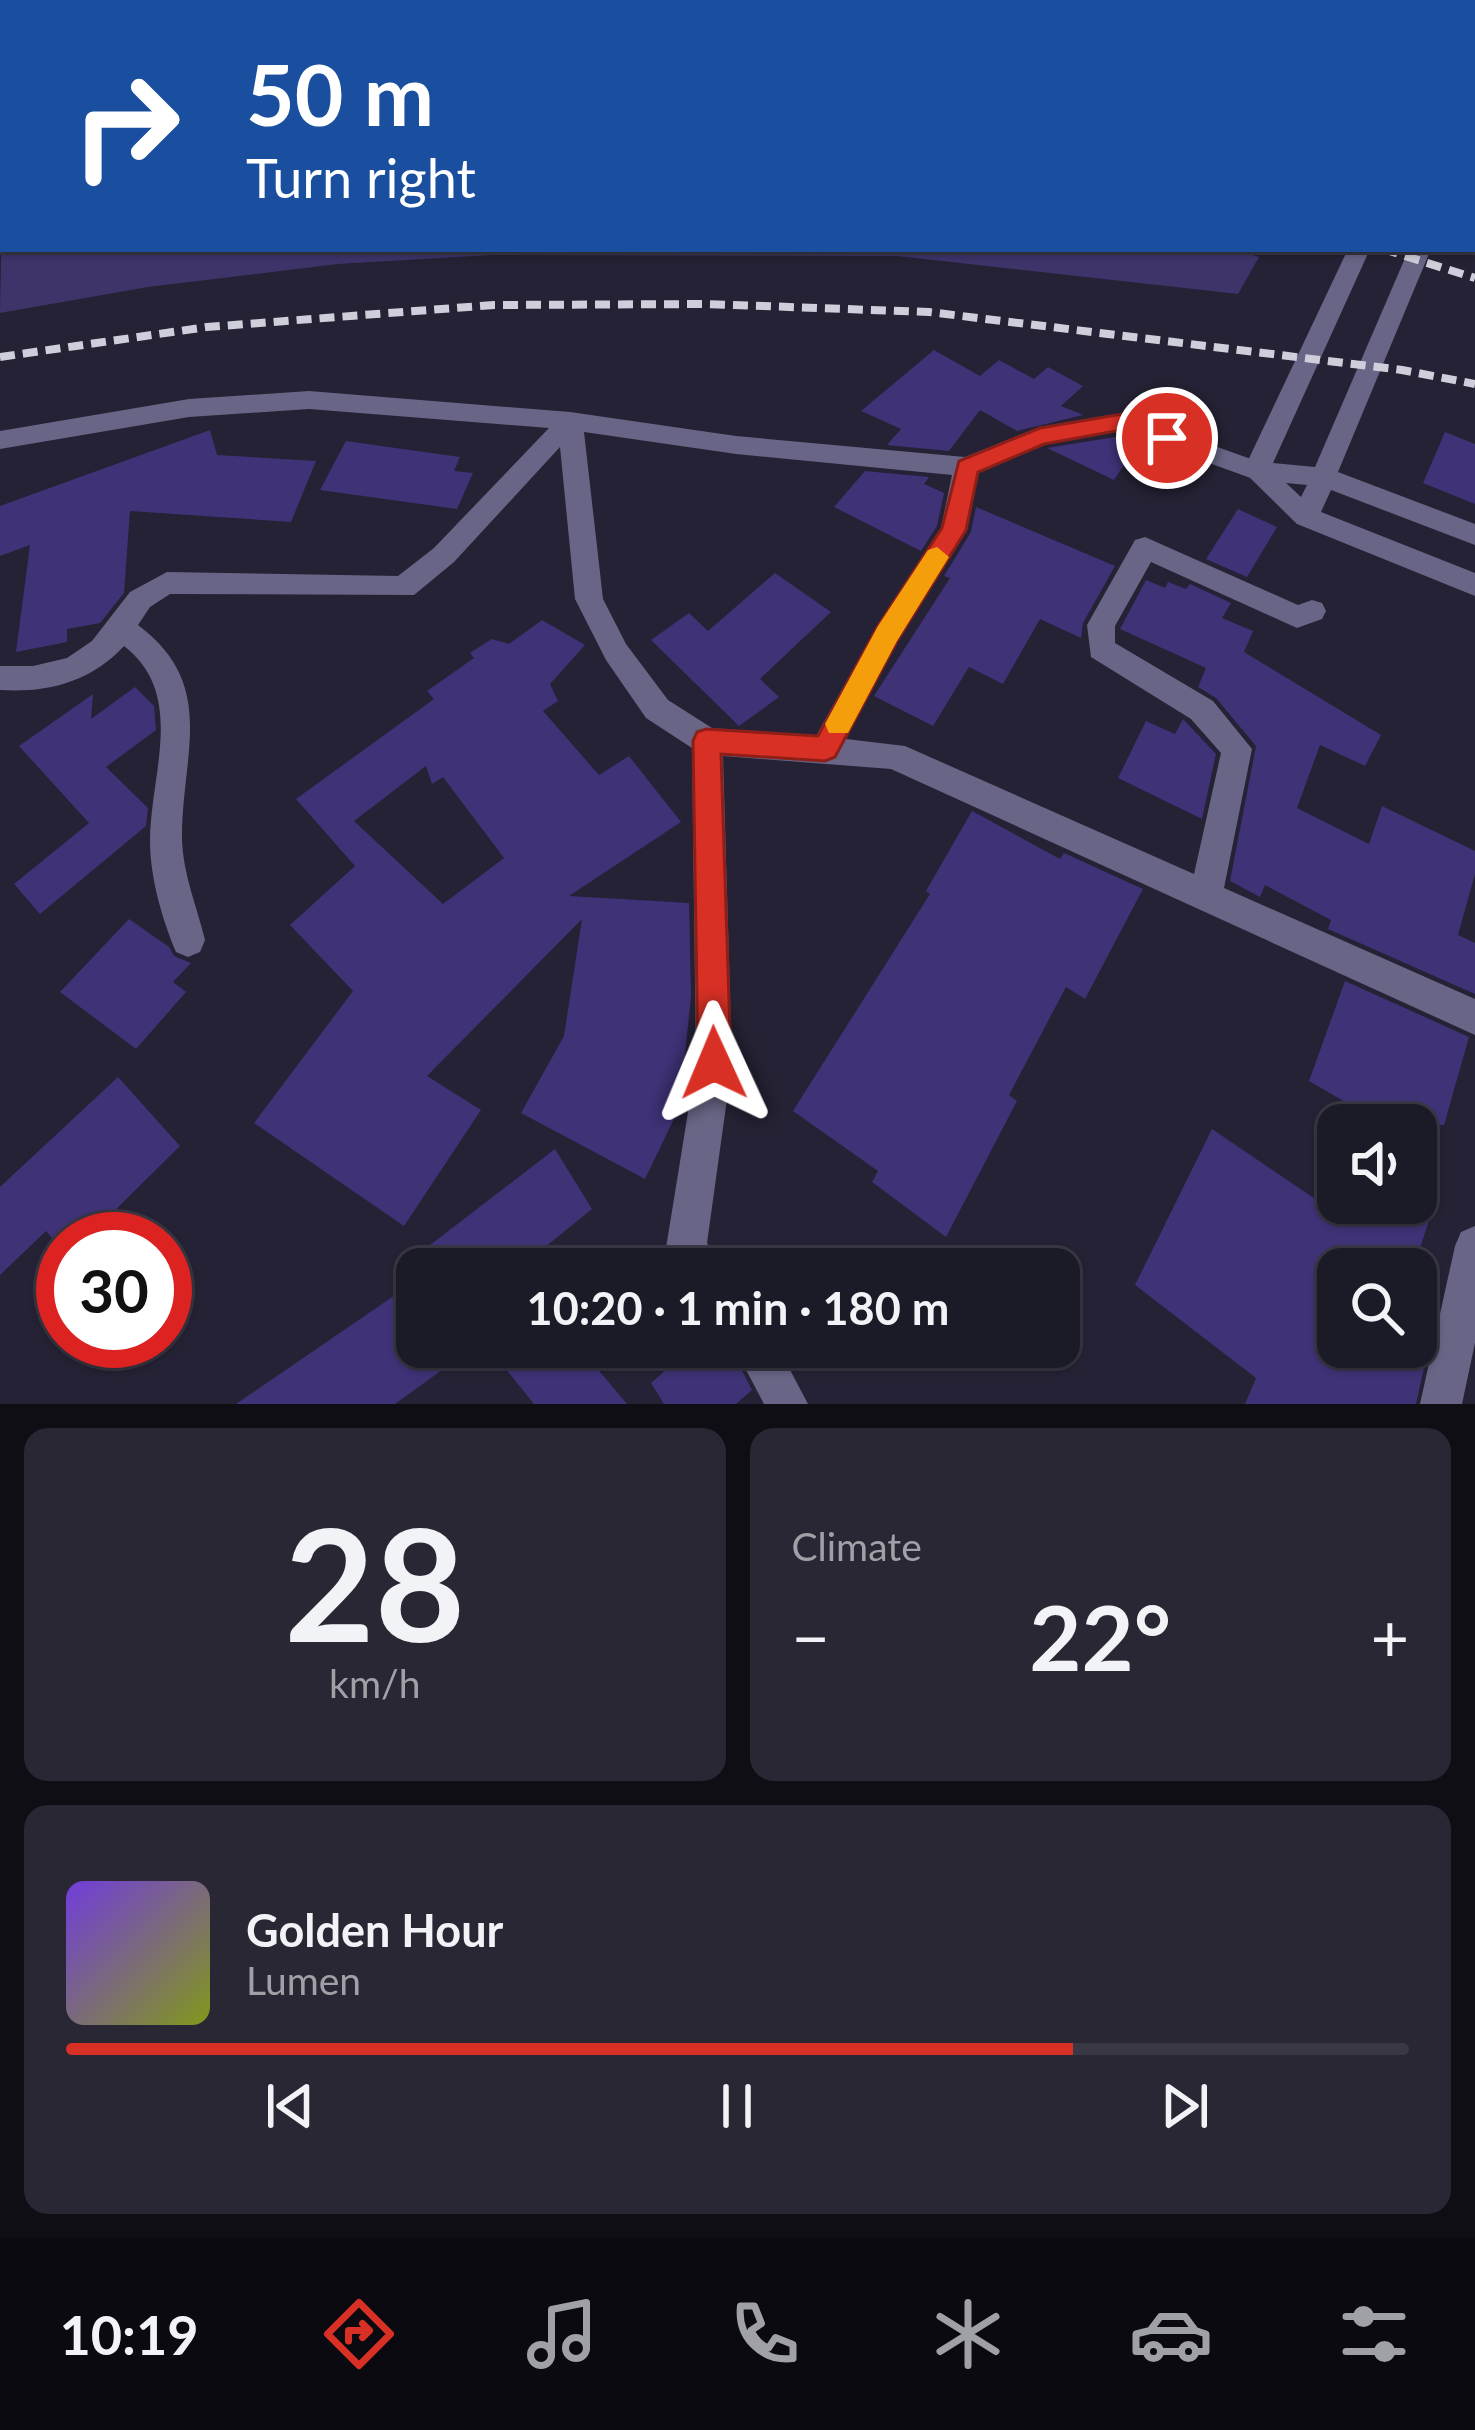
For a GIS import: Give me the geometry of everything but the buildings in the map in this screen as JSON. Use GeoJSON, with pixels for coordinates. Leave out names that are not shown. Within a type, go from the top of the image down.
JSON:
{"type":"FeatureCollection","features":[{"type":"Feature","properties":{"kind":"street"},"geometry":{"type":"LineString","coordinates":[[1256,471],[1358,252]]}},
{"type":"Feature","properties":{"kind":"street"},"geometry":{"type":"LineString","coordinates":[[1306,517],[1419,252]]}},
{"type":"Feature","properties":{"kind":"street"},"geometry":{"type":"LineString","coordinates":[[0,440],[190,408],[309,400],[570,421],[736,445],[967,467],[1040,436],[1122,422],[1256,471],[1324,477],[1475,535]]}},
{"type":"Feature","properties":{"kind":"street"},"geometry":{"type":"LineString","coordinates":[[0,678],[73,674],[120,627],[141,595],[167,583],[404,587],[444,555],[570,421]]}},
{"type":"Feature","properties":{"kind":"street"},"geometry":{"type":"LineString","coordinates":[[570,421],[590,598],[616,652],[657,709],[706,741],[895,756],[1475,1017]]}},
{"type":"Feature","properties":{"kind":"street"},"geometry":{"type":"LineString","coordinates":[[825,749],[887,633],[954,530],[967,467]]}},
{"type":"Feature","properties":{"kind":"street"},"geometry":{"type":"LineString","coordinates":[[1256,471],[1306,517],[1475,585]]}},
{"type":"Feature","properties":{"kind":"street"},"geometry":{"type":"LineString","coordinates":[[1205,899],[1237,749],[1202,710],[1101,649],[1101,626],[1145,547],[1297,616],[1312,611]]}},
{"type":"Feature","properties":{"kind":"street"},"geometry":{"type":"LineString","coordinates":[[120,627],[145,643],[173,686],[178,754],[166,843],[188,940]]}},
{"type":"Feature","properties":{"kind":"street"},"geometry":{"type":"LineString","coordinates":[[686,1248],[714,1063],[706,741]]}},
{"type":"Feature","properties":{"kind":"street"},"geometry":{"type":"LineString","coordinates":[[1441,1404],[1475,1246]]}},
{"type":"Feature","properties":{"kind":"street"},"geometry":{"type":"LineString","coordinates":[[767,1368],[788,1404]]}},
{"type":"Feature","properties":{"kind":"shaded area"},"geometry":{"type":"Polygon","coordinates":[[[1,252],[1243,252],[1259,257],[1238,294],[897,256],[491,255],[338,264],[148,287],[0,313],[1,252]]]}},
{"type":"Feature","properties":{"kind":"railway"},"geometry":{"type":"LineString","coordinates":[[1393,252],[1475,278]]}},
{"type":"Feature","properties":{"kind":"railway"},"geometry":{"type":"LineString","coordinates":[[0,357],[207,327],[494,305],[706,304],[929,312],[1402,370],[1475,384]]}},
{"type":"Feature","properties":{"kind":"slow traffic"},"geometry":{"type":"LineString","coordinates":[[839,724],[887,633],[937,557]]}},
{"type":"Feature","properties":{"kind":"route"},"geometry":{"type":"LineString","coordinates":[[714,1063],[706,741],[825,749],[887,633],[954,530],[967,467],[1040,436],[1122,422],[1167,438]]}}]}
